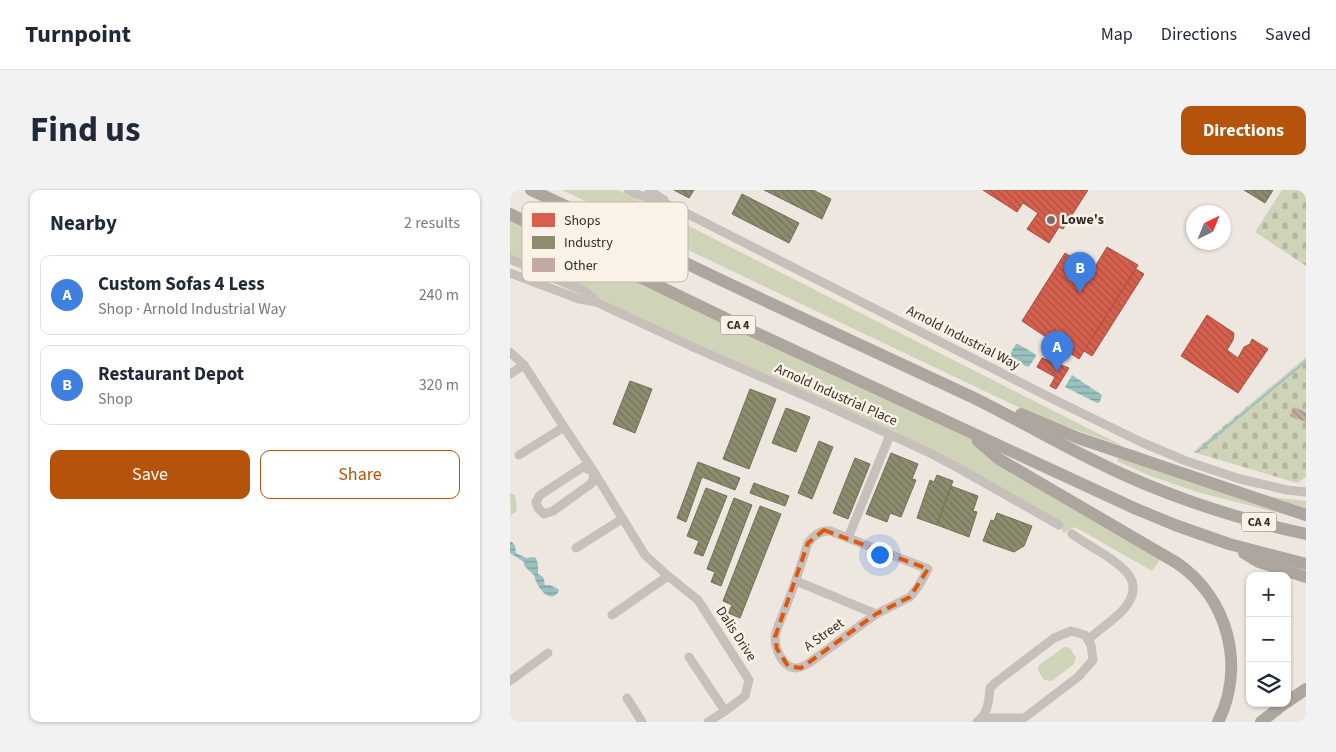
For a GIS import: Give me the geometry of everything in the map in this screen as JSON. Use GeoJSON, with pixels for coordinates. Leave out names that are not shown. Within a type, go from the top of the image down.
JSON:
{"type":"FeatureCollection","features":[{"type":"Feature","properties":{"kind":"highway","name":"CA 4"},"geometry":{"type":"LineString","coordinates":[[531,190],[558,202]]}},
{"type":"Feature","properties":{"kind":"highway"},"geometry":{"type":"LineString","coordinates":[[542,190],[564,202]]}},
{"type":"Feature","properties":{"kind":"highway","name":"CA 4"},"geometry":{"type":"LineString","coordinates":[[510,214],[522,220]]}},
{"type":"Feature","properties":{"kind":"highway","name":"CA 4"},"geometry":{"type":"LineString","coordinates":[[688,264],[974,398],[1093,461],[1137,481],[1243,518],[1306,534]]}},
{"type":"Feature","properties":{"kind":"highway","name":"CA 4"},"geometry":{"type":"LineString","coordinates":[[650,282],[967,432],[1134,508],[1174,525],[1229,544],[1306,564]]}},
{"type":"Feature","properties":{"kind":"highway"},"geometry":{"type":"LineString","coordinates":[[974,398],[1001,406],[1053,428],[1306,515]]}},
{"type":"Feature","properties":{"kind":"highway"},"geometry":{"type":"LineString","coordinates":[[967,432],[999,459],[1177,562],[1194,576],[1208,592],[1221,616],[1230,645],[1231,675],[1226,702],[1218,722]]}},
{"type":"Feature","properties":{"kind":"highway"},"geometry":{"type":"LineString","coordinates":[[1212,508],[1306,527]]}},
{"type":"Feature","properties":{"kind":"highway"},"geometry":{"type":"LineString","coordinates":[[1229,544],[1259,562],[1306,577]]}},
{"type":"Feature","properties":{"kind":"highway"},"geometry":{"type":"LineString","coordinates":[[1291,698],[1306,688]]}},
{"type":"Feature","properties":{"kind":"highway"},"geometry":{"type":"LineString","coordinates":[[1261,722],[1280,707]]}},
{"type":"Feature","properties":{"kind":"street","name":"Arnold Industrial Way"},"geometry":{"type":"LineString","coordinates":[[628,190],[660,202]]}},
{"type":"Feature","properties":{"kind":"street","name":"Arnold Industrial Way"},"geometry":{"type":"LineString","coordinates":[[649,190],[666,202]]}},
{"type":"Feature","properties":{"kind":"street","name":"Arnold Industrial Way"},"geometry":{"type":"LineString","coordinates":[[688,214],[1042,394],[1141,442],[1186,461],[1240,479],[1287,490],[1306,492]]}},
{"type":"Feature","properties":{"kind":"street","name":"Arnold Industrial Place"},"geometry":{"type":"LineString","coordinates":[[510,260],[522,265]]}},
{"type":"Feature","properties":{"kind":"street","name":"Arnold Industrial Place"},"geometry":{"type":"LineString","coordinates":[[510,273],[522,278]]}},
{"type":"Feature","properties":{"kind":"street","name":"Arnold Industrial Place"},"geometry":{"type":"LineString","coordinates":[[534,282],[579,299],[596,302],[890,435],[960,469],[1059,525]]}},
{"type":"Feature","properties":{"kind":"street","name":"Arnold Industrial Place"},"geometry":{"type":"LineString","coordinates":[[563,282],[584,291],[596,302]]}},
{"type":"Feature","properties":{"kind":"street","name":"Dalis Drive"},"geometry":{"type":"LineString","coordinates":[[510,352],[524,365],[594,472],[645,555],[698,600],[749,680],[745,696],[708,722]]}},
{"type":"Feature","properties":{"kind":"street"},"geometry":{"type":"LineString","coordinates":[[510,374],[524,365]]}},
{"type":"Feature","properties":{"kind":"street"},"geometry":{"type":"LineString","coordinates":[[519,455],[564,427]]}},
{"type":"Feature","properties":{"kind":"street"},"geometry":{"type":"LineString","coordinates":[[848,538],[890,435]]}},
{"type":"Feature","properties":{"kind":"street"},"geometry":{"type":"LineString","coordinates":[[583,467],[594,472],[592,483],[553,511],[544,514],[538,508],[536,502],[540,495],[583,467]]}},
{"type":"Feature","properties":{"kind":"street"},"geometry":{"type":"LineString","coordinates":[[576,548],[622,519]]}},
{"type":"Feature","properties":{"kind":"street","name":"A Street"},"geometry":{"type":"LineString","coordinates":[[824,530],[848,538],[928,569],[910,597],[876,614],[801,668],[788,666],[783,662],[777,649],[775,637],[808,543],[824,530]]}},
{"type":"Feature","properties":{"kind":"street"},"geometry":{"type":"LineString","coordinates":[[1072,534],[1119,564],[1126,570],[1132,580],[1133,587],[1130,602],[1123,611],[1088,640]]}},
{"type":"Feature","properties":{"kind":"street"},"geometry":{"type":"LineString","coordinates":[[612,615],[668,576]]}},
{"type":"Feature","properties":{"kind":"street","name":"A Street"},"geometry":{"type":"LineString","coordinates":[[796,581],[876,614]]}},
{"type":"Feature","properties":{"kind":"street"},"geometry":{"type":"LineString","coordinates":[[1071,631],[1085,635],[1091,645],[1093,660],[1078,677],[1024,718],[980,720],[988,704],[990,688],[1054,638],[1071,631]]}},
{"type":"Feature","properties":{"kind":"street"},"geometry":{"type":"LineString","coordinates":[[510,681],[548,652]]}},
{"type":"Feature","properties":{"kind":"street"},"geometry":{"type":"LineString","coordinates":[[689,657],[725,711]]}},
{"type":"Feature","properties":{"kind":"street"},"geometry":{"type":"LineString","coordinates":[[627,698],[642,722]]}},
{"type":"Feature","properties":{"kind":"highlighted area"},"geometry":{"type":"Polygon","coordinates":[[[824,530],[928,569],[910,597],[876,614],[801,668],[788,666],[777,649],[775,637],[808,543],[824,530]]]}},
{"type":"Feature","properties":{"kind":"green space"},"geometry":{"type":"Polygon","coordinates":[[[562,190],[618,190],[642,202],[587,202],[562,190]]]}},
{"type":"Feature","properties":{"kind":"green space"},"geometry":{"type":"Polygon","coordinates":[[[1282,190],[1306,190],[1306,266],[1255,232],[1282,190]]]}},
{"type":"Feature","properties":{"kind":"green space"},"geometry":{"type":"Polygon","coordinates":[[[510,214],[522,220],[522,265],[510,259],[510,214]]]}},
{"type":"Feature","properties":{"kind":"green space"},"geometry":{"type":"Polygon","coordinates":[[[688,225],[1125,447],[1020,408],[688,250],[688,225]]]}},
{"type":"Feature","properties":{"kind":"green space"},"geometry":{"type":"Polygon","coordinates":[[[559,282],[653,282],[967,432],[999,459],[1164,554],[1152,571],[1075,527],[1064,533],[1059,525],[995,488],[559,282]]]}},
{"type":"Feature","properties":{"kind":"green space"},"geometry":{"type":"Polygon","coordinates":[[[1306,357],[1306,477],[1297,483],[1193,452],[1306,357]]]}},
{"type":"Feature","properties":{"kind":"green space"},"geometry":{"type":"Polygon","coordinates":[[[1132,449],[1181,469],[1271,497],[1306,501],[1306,520],[1197,492],[1148,475],[1117,461],[1120,455],[1129,458],[1132,449]]]}},
{"type":"Feature","properties":{"kind":"green space"},"geometry":{"type":"Polygon","coordinates":[[[510,493],[515,495],[517,511],[511,515],[510,493]]]}},
{"type":"Feature","properties":{"kind":"green space"},"geometry":{"type":"Polygon","coordinates":[[[1064,647],[1070,648],[1076,658],[1074,664],[1052,681],[1044,680],[1038,670],[1039,665],[1064,647]]]}},
{"type":"Feature","properties":{"kind":"water"},"geometry":{"type":"Polygon","coordinates":[[[1016,344],[1035,354],[1036,356],[1028,367],[1011,359],[1009,356],[1016,344]]]}},
{"type":"Feature","properties":{"kind":"water"},"geometry":{"type":"Polygon","coordinates":[[[1072,375],[1102,395],[1100,402],[1097,403],[1065,387],[1072,375]]]}},
{"type":"Feature","properties":{"kind":"water"},"geometry":{"type":"Polygon","coordinates":[[[510,542],[512,542],[516,553],[526,558],[536,558],[538,574],[543,577],[545,585],[558,589],[559,591],[556,595],[546,595],[538,585],[534,575],[524,565],[524,562],[510,553],[510,542]]]}},
{"type":"Feature","properties":{"kind":"building: Shops","name":"Lowe's"},"geometry":{"type":"Polygon","coordinates":[[[983,190],[1088,190],[1063,229],[1059,227],[1049,243],[1027,229],[1038,213],[1023,203],[1017,212],[983,190]]]}},
{"type":"Feature","properties":{"kind":"building: Shops"},"geometry":{"type":"Polygon","coordinates":[[[1107,247],[1138,265],[1079,359],[1022,321],[1065,253],[1093,270],[1107,247]]]}},
{"type":"Feature","properties":{"kind":"building: Shops"},"geometry":{"type":"Polygon","coordinates":[[[1136,269],[1144,274],[1092,356],[1084,351],[1136,269]]]}},
{"type":"Feature","properties":{"kind":"building: Shops"},"geometry":{"type":"Polygon","coordinates":[[[1207,315],[1234,333],[1233,340],[1227,350],[1238,358],[1244,347],[1250,344],[1252,339],[1268,349],[1238,393],[1181,356],[1207,315]]]}},
{"type":"Feature","properties":{"kind":"building: Shops"},"geometry":{"type":"Polygon","coordinates":[[[1042,358],[1069,368],[1056,389],[1050,386],[1055,377],[1037,367],[1042,358]]]}},
{"type":"Feature","properties":{"kind":"building: Industry"},"geometry":{"type":"Polygon","coordinates":[[[674,190],[694,190],[689,198],[674,190]]]}},
{"type":"Feature","properties":{"kind":"building: Industry"},"geometry":{"type":"Polygon","coordinates":[[[764,190],[813,190],[831,199],[822,219],[764,190]]]}},
{"type":"Feature","properties":{"kind":"building: Industry"},"geometry":{"type":"Polygon","coordinates":[[[1244,190],[1273,190],[1265,203],[1244,190]]]}},
{"type":"Feature","properties":{"kind":"building: Industry"},"geometry":{"type":"Polygon","coordinates":[[[742,194],[799,223],[789,243],[732,214],[742,194]]]}},
{"type":"Feature","properties":{"kind":"building: Industry"},"geometry":{"type":"Polygon","coordinates":[[[630,381],[652,389],[635,433],[613,424],[630,381]]]}},
{"type":"Feature","properties":{"kind":"building: Industry"},"geometry":{"type":"Polygon","coordinates":[[[750,389],[776,399],[749,469],[723,459],[750,389]]]}},
{"type":"Feature","properties":{"kind":"building: Industry"},"geometry":{"type":"Polygon","coordinates":[[[786,408],[810,417],[796,452],[772,443],[786,408]]]}},
{"type":"Feature","properties":{"kind":"building: Industry"},"geometry":{"type":"Polygon","coordinates":[[[819,441],[833,447],[812,499],[798,493],[819,441]]]}},
{"type":"Feature","properties":{"kind":"building: Industry"},"geometry":{"type":"Polygon","coordinates":[[[891,453],[918,464],[912,479],[916,480],[901,517],[890,513],[887,522],[866,514],[891,453]]]}},
{"type":"Feature","properties":{"kind":"building: Industry"},"geometry":{"type":"Polygon","coordinates":[[[855,458],[870,464],[848,519],[833,513],[855,458]]]}},
{"type":"Feature","properties":{"kind":"building: Industry"},"geometry":{"type":"Polygon","coordinates":[[[698,462],[740,478],[735,490],[702,477],[686,522],[677,518],[698,462]]]}},
{"type":"Feature","properties":{"kind":"building: Industry"},"geometry":{"type":"Polygon","coordinates":[[[937,475],[953,481],[937,525],[917,518],[930,480],[934,482],[937,475]]]}},
{"type":"Feature","properties":{"kind":"building: Industry"},"geometry":{"type":"Polygon","coordinates":[[[754,483],[789,496],[785,506],[750,493],[754,483]]]}},
{"type":"Feature","properties":{"kind":"building: Industry"},"geometry":{"type":"Polygon","coordinates":[[[951,486],[978,496],[973,511],[977,512],[969,537],[937,525],[951,486]]]}},
{"type":"Feature","properties":{"kind":"building: Industry"},"geometry":{"type":"Polygon","coordinates":[[[706,488],[727,496],[703,556],[694,553],[699,541],[687,536],[706,488]]]}},
{"type":"Feature","properties":{"kind":"building: Industry"},"geometry":{"type":"Polygon","coordinates":[[[734,498],[752,505],[721,586],[711,582],[715,572],[707,569],[734,498]]]}},
{"type":"Feature","properties":{"kind":"building: Industry"},"geometry":{"type":"Polygon","coordinates":[[[760,506],[781,514],[740,618],[728,613],[732,605],[723,601],[760,506]]]}},
{"type":"Feature","properties":{"kind":"building: Industry"},"geometry":{"type":"Polygon","coordinates":[[[997,513],[1032,526],[1024,546],[1014,552],[983,541],[991,520],[994,521],[997,513]]]}},
{"type":"Feature","properties":{"kind":"building: Other"},"geometry":{"type":"Polygon","coordinates":[[[1293,407],[1306,412],[1306,422],[1290,416],[1293,407]]]}},
{"type":"Feature","properties":{"kind":"waterway"},"geometry":{"type":"LineString","coordinates":[[1197,452],[1306,361]]}},
{"type":"Feature","properties":{"kind":"place","name":"Lowe's"},"geometry":{"type":"Point","coordinates":[1051,220]}},
{"type":"Feature","properties":{"kind":"place","name":"Restaurant Depot"},"geometry":{"type":"Point","coordinates":[1080,293]}},
{"type":"Feature","properties":{"kind":"place","name":"Custom Sofas 4 Less"},"geometry":{"type":"Point","coordinates":[1057,372]}}]}
